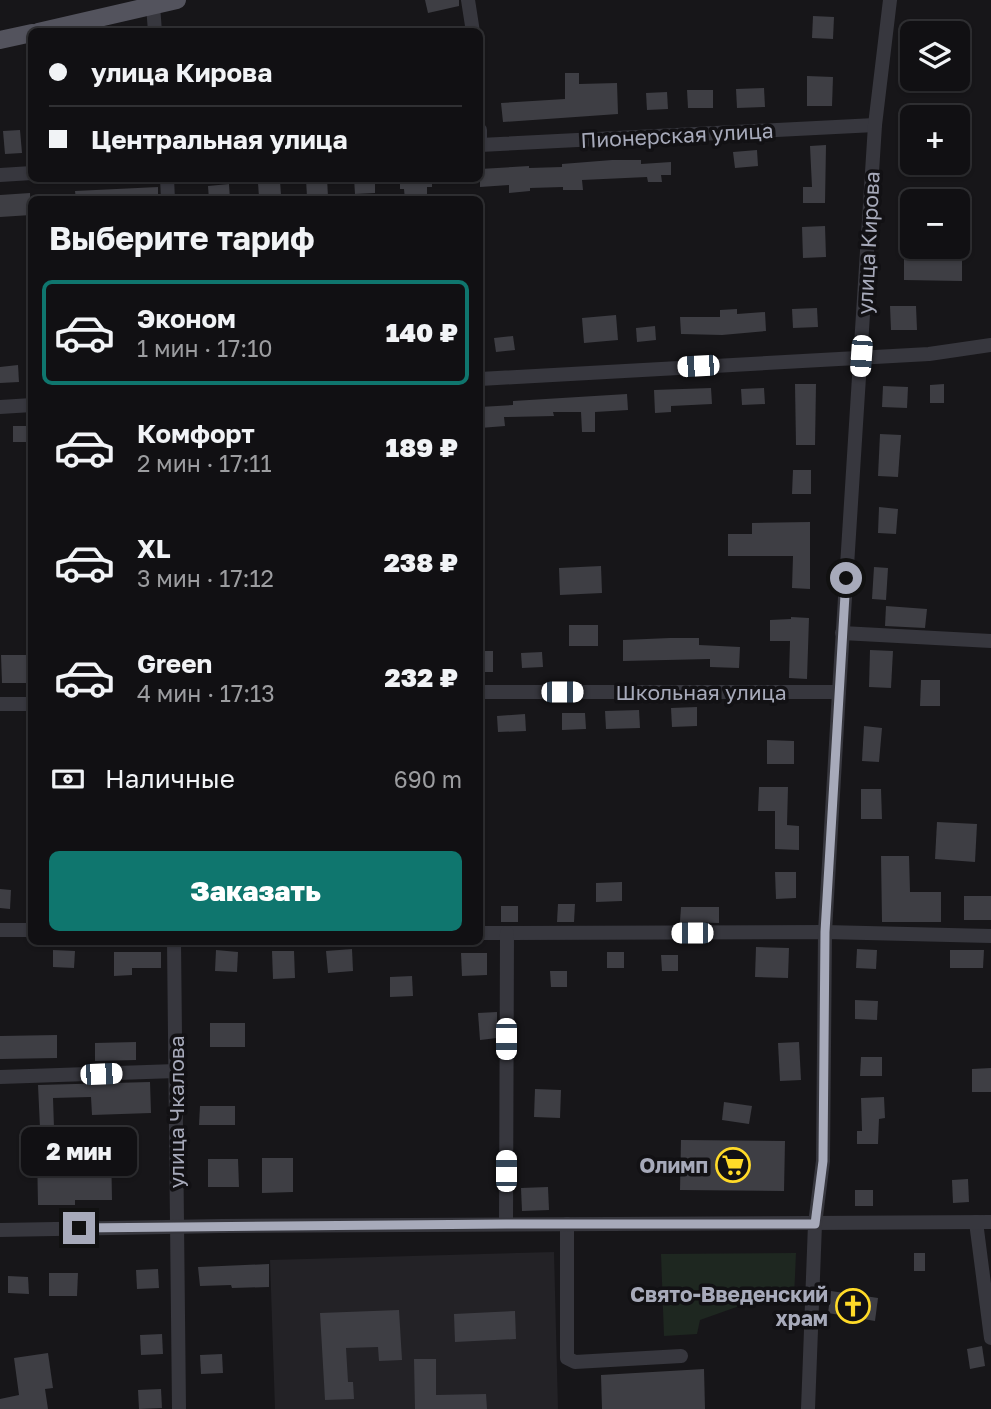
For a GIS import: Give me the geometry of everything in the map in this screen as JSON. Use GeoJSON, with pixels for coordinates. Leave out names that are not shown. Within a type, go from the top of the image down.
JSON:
{"type":"FeatureCollection","features":[{"type":"Feature","properties":{"kind":"main road"},"geometry":{"type":"LineString","coordinates":[[55,28],[177,0]]}},
{"type":"Feature","properties":{"kind":"main road"},"geometry":{"type":"LineString","coordinates":[[0,40],[28,34]]}},
{"type":"Feature","properties":{"kind":"street"},"geometry":{"type":"LineString","coordinates":[[468,0],[472,28]]}},
{"type":"Feature","properties":{"kind":"street","name":"улица Кирова"},"geometry":{"type":"LineString","coordinates":[[808,1409],[815,1224],[823,1161],[825,932],[842,633],[875,125],[890,0]]}},
{"type":"Feature","properties":{"kind":"street"},"geometry":{"type":"LineString","coordinates":[[153,5],[155,28]]}},
{"type":"Feature","properties":{"kind":"street","name":"Пионерская улица"},"geometry":{"type":"LineString","coordinates":[[483,140],[875,125]]}},
{"type":"Feature","properties":{"kind":"street"},"geometry":{"type":"LineString","coordinates":[[0,175],[28,173]]}},
{"type":"Feature","properties":{"kind":"street"},"geometry":{"type":"LineString","coordinates":[[483,379],[929,354],[991,345]]}},
{"type":"Feature","properties":{"kind":"street"},"geometry":{"type":"LineString","coordinates":[[0,407],[28,405]]}},
{"type":"Feature","properties":{"kind":"street"},"geometry":{"type":"LineString","coordinates":[[842,633],[991,641]]}},
{"type":"Feature","properties":{"kind":"street","name":"Школьная улица"},"geometry":{"type":"LineString","coordinates":[[483,692],[839,692]]}},
{"type":"Feature","properties":{"kind":"street"},"geometry":{"type":"LineString","coordinates":[[0,704],[28,704]]}},
{"type":"Feature","properties":{"kind":"street"},"geometry":{"type":"LineString","coordinates":[[0,930],[28,930]]}},
{"type":"Feature","properties":{"kind":"street"},"geometry":{"type":"LineString","coordinates":[[483,933],[825,932],[991,936]]}},
{"type":"Feature","properties":{"kind":"street"},"geometry":{"type":"LineString","coordinates":[[506,933],[506,1224]]}},
{"type":"Feature","properties":{"kind":"street","name":"улица Чкалова"},"geometry":{"type":"LineString","coordinates":[[174,945],[179,1409]]}},
{"type":"Feature","properties":{"kind":"street"},"geometry":{"type":"LineString","coordinates":[[0,1077],[176,1071]]}},
{"type":"Feature","properties":{"kind":"street"},"geometry":{"type":"LineString","coordinates":[[0,1230],[984,1222],[991,1338]]}},
{"type":"Feature","properties":{"kind":"street"},"geometry":{"type":"LineString","coordinates":[[568,1224],[567,1359],[575,1362],[681,1356]]}},
{"type":"Feature","properties":{"kind":"shaded area"},"geometry":{"type":"Polygon","coordinates":[[[554,1252],[558,1409],[275,1409],[270,1260],[554,1252]]]}},
{"type":"Feature","properties":{"kind":"shaded area"},"geometry":{"type":"Polygon","coordinates":[[[796,1253],[794,1298],[786,1302],[770,1295],[700,1320],[697,1334],[664,1336],[661,1254],[796,1253]]]}},
{"type":"Feature","properties":{"kind":"building"},"geometry":{"type":"Polygon","coordinates":[[[425,0],[459,0],[459,6],[428,13],[425,0]]]}},
{"type":"Feature","properties":{"kind":"building"},"geometry":{"type":"Polygon","coordinates":[[[813,16],[834,17],[833,39],[812,38],[813,16]]]}},
{"type":"Feature","properties":{"kind":"building"},"geometry":{"type":"Polygon","coordinates":[[[565,73],[579,73],[579,84],[617,83],[618,114],[503,122],[501,103],[565,99],[565,73]]]}},
{"type":"Feature","properties":{"kind":"building"},"geometry":{"type":"Polygon","coordinates":[[[807,76],[833,77],[832,106],[807,106],[807,76]]]}},
{"type":"Feature","properties":{"kind":"building"},"geometry":{"type":"Polygon","coordinates":[[[764,88],[765,107],[737,108],[736,89],[764,88]]]}},
{"type":"Feature","properties":{"kind":"building"},"geometry":{"type":"Polygon","coordinates":[[[687,90],[713,90],[713,108],[688,108],[687,90]]]}},
{"type":"Feature","properties":{"kind":"building"},"geometry":{"type":"Polygon","coordinates":[[[667,92],[668,109],[647,110],[646,93],[667,92]]]}},
{"type":"Feature","properties":{"kind":"building"},"geometry":{"type":"Polygon","coordinates":[[[20,130],[22,153],[5,154],[3,131],[20,130]]]}},
{"type":"Feature","properties":{"kind":"building"},"geometry":{"type":"Polygon","coordinates":[[[826,145],[825,203],[803,203],[803,187],[812,187],[810,146],[826,145]]]}},
{"type":"Feature","properties":{"kind":"building"},"geometry":{"type":"Polygon","coordinates":[[[757,150],[758,166],[735,168],[733,152],[757,150]]]}},
{"type":"Feature","properties":{"kind":"building"},"geometry":{"type":"Polygon","coordinates":[[[612,160],[641,160],[641,164],[671,162],[671,175],[661,175],[662,182],[648,182],[647,177],[582,180],[583,190],[563,190],[563,187],[530,188],[530,191],[509,193],[509,185],[480,187],[480,182],[483,182],[483,169],[562,167],[562,164],[612,160]]]}},
{"type":"Feature","properties":{"kind":"building"},"geometry":{"type":"Polygon","coordinates":[[[280,182],[281,195],[259,196],[258,183],[280,182]]]}},
{"type":"Feature","properties":{"kind":"building"},"geometry":{"type":"Polygon","coordinates":[[[306,182],[327,182],[328,196],[307,196],[306,182]]]}},
{"type":"Feature","properties":{"kind":"building"},"geometry":{"type":"Polygon","coordinates":[[[354,182],[375,182],[375,193],[355,194],[354,182]]]}},
{"type":"Feature","properties":{"kind":"building"},"geometry":{"type":"Polygon","coordinates":[[[400,182],[432,182],[432,187],[427,187],[427,196],[405,196],[404,189],[400,189],[400,182]]]}},
{"type":"Feature","properties":{"kind":"building"},"geometry":{"type":"Polygon","coordinates":[[[229,184],[230,196],[209,196],[208,186],[229,184]]]}},
{"type":"Feature","properties":{"kind":"building"},"geometry":{"type":"Polygon","coordinates":[[[158,187],[158,196],[76,196],[75,191],[158,187]]]}},
{"type":"Feature","properties":{"kind":"building"},"geometry":{"type":"Polygon","coordinates":[[[30,193],[28,215],[0,217],[0,195],[30,193]]]}},
{"type":"Feature","properties":{"kind":"building"},"geometry":{"type":"Polygon","coordinates":[[[825,226],[826,257],[803,258],[802,227],[825,226]]]}},
{"type":"Feature","properties":{"kind":"building"},"geometry":{"type":"Polygon","coordinates":[[[904,259],[962,259],[962,281],[904,280],[904,259]]]}},
{"type":"Feature","properties":{"kind":"building"},"geometry":{"type":"Polygon","coordinates":[[[890,306],[916,306],[917,330],[891,330],[890,306]]]}},
{"type":"Feature","properties":{"kind":"building"},"geometry":{"type":"Polygon","coordinates":[[[817,308],[818,327],[793,328],[792,309],[817,308]]]}},
{"type":"Feature","properties":{"kind":"building"},"geometry":{"type":"Polygon","coordinates":[[[737,309],[737,314],[765,312],[766,331],[722,335],[681,334],[680,317],[720,317],[720,310],[737,309]]]}},
{"type":"Feature","properties":{"kind":"building"},"geometry":{"type":"Polygon","coordinates":[[[616,315],[618,340],[584,343],[582,318],[616,315]]]}},
{"type":"Feature","properties":{"kind":"building"},"geometry":{"type":"Polygon","coordinates":[[[655,326],[656,340],[637,342],[636,328],[655,326]]]}},
{"type":"Feature","properties":{"kind":"building"},"geometry":{"type":"Polygon","coordinates":[[[513,336],[515,350],[496,352],[494,338],[513,336]]]}},
{"type":"Feature","properties":{"kind":"building"},"geometry":{"type":"Polygon","coordinates":[[[18,365],[19,382],[0,383],[0,367],[18,365]]]}},
{"type":"Feature","properties":{"kind":"building"},"geometry":{"type":"Polygon","coordinates":[[[795,384],[816,384],[815,445],[796,445],[795,384]]]}},
{"type":"Feature","properties":{"kind":"building"},"geometry":{"type":"Polygon","coordinates":[[[944,384],[944,403],[930,403],[930,385],[944,384]]]}},
{"type":"Feature","properties":{"kind":"building"},"geometry":{"type":"Polygon","coordinates":[[[883,386],[908,387],[907,408],[882,407],[883,386]]]}},
{"type":"Feature","properties":{"kind":"building"},"geometry":{"type":"Polygon","coordinates":[[[711,388],[712,404],[671,406],[671,412],[655,413],[654,390],[711,388]]]}},
{"type":"Feature","properties":{"kind":"building"},"geometry":{"type":"Polygon","coordinates":[[[764,388],[765,404],[742,405],[741,389],[764,388]]]}},
{"type":"Feature","properties":{"kind":"building"},"geometry":{"type":"Polygon","coordinates":[[[627,394],[628,410],[595,412],[595,432],[582,432],[581,412],[553,412],[554,416],[504,417],[505,426],[483,428],[483,407],[513,405],[513,401],[627,394]]]}},
{"type":"Feature","properties":{"kind":"building"},"geometry":{"type":"Polygon","coordinates":[[[13,426],[28,426],[28,442],[13,442],[13,426]]]}},
{"type":"Feature","properties":{"kind":"building"},"geometry":{"type":"Polygon","coordinates":[[[880,434],[901,435],[898,477],[878,476],[880,434]]]}},
{"type":"Feature","properties":{"kind":"building"},"geometry":{"type":"Polygon","coordinates":[[[793,470],[811,470],[811,494],[792,494],[793,470]]]}},
{"type":"Feature","properties":{"kind":"building"},"geometry":{"type":"Polygon","coordinates":[[[879,507],[898,509],[896,534],[878,533],[879,507]]]}},
{"type":"Feature","properties":{"kind":"building"},"geometry":{"type":"Polygon","coordinates":[[[810,522],[810,589],[792,588],[793,556],[728,556],[728,534],[752,534],[752,523],[810,522]]]}},
{"type":"Feature","properties":{"kind":"building"},"geometry":{"type":"Polygon","coordinates":[[[601,566],[602,593],[560,595],[559,568],[601,566]]]}},
{"type":"Feature","properties":{"kind":"building"},"geometry":{"type":"Polygon","coordinates":[[[874,567],[888,568],[886,600],[872,599],[874,567]]]}},
{"type":"Feature","properties":{"kind":"building"},"geometry":{"type":"Polygon","coordinates":[[[886,606],[927,609],[925,628],[885,626],[886,606]]]}},
{"type":"Feature","properties":{"kind":"building"},"geometry":{"type":"Polygon","coordinates":[[[809,618],[807,679],[789,678],[790,641],[770,641],[770,620],[809,618]]]}},
{"type":"Feature","properties":{"kind":"building"},"geometry":{"type":"Polygon","coordinates":[[[569,625],[598,625],[598,646],[569,646],[569,625]]]}},
{"type":"Feature","properties":{"kind":"building"},"geometry":{"type":"Polygon","coordinates":[[[699,638],[699,645],[740,647],[739,668],[710,667],[710,659],[623,661],[623,640],[699,638]]]}},
{"type":"Feature","properties":{"kind":"building"},"geometry":{"type":"Polygon","coordinates":[[[870,650],[893,651],[891,688],[869,687],[870,650]]]}},
{"type":"Feature","properties":{"kind":"building"},"geometry":{"type":"Polygon","coordinates":[[[483,651],[493,651],[493,672],[483,672],[483,651]]]}},
{"type":"Feature","properties":{"kind":"building"},"geometry":{"type":"Polygon","coordinates":[[[542,652],[543,667],[522,668],[521,653],[542,652]]]}},
{"type":"Feature","properties":{"kind":"building"},"geometry":{"type":"Polygon","coordinates":[[[1,655],[28,655],[28,683],[2,683],[1,655]]]}},
{"type":"Feature","properties":{"kind":"building"},"geometry":{"type":"Polygon","coordinates":[[[921,680],[940,680],[940,706],[920,706],[921,680]]]}},
{"type":"Feature","properties":{"kind":"building"},"geometry":{"type":"Polygon","coordinates":[[[697,707],[697,726],[672,727],[671,708],[697,707]]]}},
{"type":"Feature","properties":{"kind":"building"},"geometry":{"type":"Polygon","coordinates":[[[639,710],[640,728],[606,729],[605,711],[639,710]]]}},
{"type":"Feature","properties":{"kind":"building"},"geometry":{"type":"Polygon","coordinates":[[[562,713],[585,713],[586,729],[562,730],[562,713]]]}},
{"type":"Feature","properties":{"kind":"building"},"geometry":{"type":"Polygon","coordinates":[[[525,714],[526,731],[498,732],[497,716],[525,714]]]}},
{"type":"Feature","properties":{"kind":"building"},"geometry":{"type":"Polygon","coordinates":[[[864,726],[882,728],[879,762],[862,761],[864,726]]]}},
{"type":"Feature","properties":{"kind":"building"},"geometry":{"type":"Polygon","coordinates":[[[767,740],[794,741],[794,764],[767,764],[767,740]]]}},
{"type":"Feature","properties":{"kind":"building"},"geometry":{"type":"Polygon","coordinates":[[[759,787],[788,787],[787,825],[799,826],[799,850],[775,849],[775,811],[758,811],[759,787]]]}},
{"type":"Feature","properties":{"kind":"building"},"geometry":{"type":"Polygon","coordinates":[[[861,789],[881,789],[882,819],[861,819],[861,789]]]}},
{"type":"Feature","properties":{"kind":"building"},"geometry":{"type":"Polygon","coordinates":[[[937,822],[977,824],[975,862],[935,859],[937,822]]]}},
{"type":"Feature","properties":{"kind":"building"},"geometry":{"type":"Polygon","coordinates":[[[881,856],[909,856],[910,892],[941,892],[941,922],[882,922],[881,856]]]}},
{"type":"Feature","properties":{"kind":"building"},"geometry":{"type":"Polygon","coordinates":[[[775,872],[796,872],[796,898],[776,899],[775,872]]]}},
{"type":"Feature","properties":{"kind":"building"},"geometry":{"type":"Polygon","coordinates":[[[622,882],[622,901],[596,902],[596,883],[622,882]]]}},
{"type":"Feature","properties":{"kind":"building"},"geometry":{"type":"Polygon","coordinates":[[[0,889],[11,890],[10,909],[0,908],[0,889]]]}},
{"type":"Feature","properties":{"kind":"building"},"geometry":{"type":"Polygon","coordinates":[[[964,896],[991,896],[991,920],[964,920],[964,896]]]}},
{"type":"Feature","properties":{"kind":"building"},"geometry":{"type":"Polygon","coordinates":[[[558,904],[575,904],[574,922],[557,922],[558,904]]]}},
{"type":"Feature","properties":{"kind":"building"},"geometry":{"type":"Polygon","coordinates":[[[501,906],[518,906],[518,922],[501,922],[501,906]]]}},
{"type":"Feature","properties":{"kind":"building"},"geometry":{"type":"Polygon","coordinates":[[[681,907],[719,907],[719,923],[680,922],[681,907]]]}},
{"type":"Feature","properties":{"kind":"building"},"geometry":{"type":"Polygon","coordinates":[[[756,947],[789,948],[788,978],[755,977],[756,947]]]}},
{"type":"Feature","properties":{"kind":"building"},"geometry":{"type":"Polygon","coordinates":[[[352,949],[353,971],[328,973],[326,951],[352,949]]]}},
{"type":"Feature","properties":{"kind":"building"},"geometry":{"type":"Polygon","coordinates":[[[857,949],[877,950],[876,969],[856,968],[857,949]]]}},
{"type":"Feature","properties":{"kind":"building"},"geometry":{"type":"Polygon","coordinates":[[[53,950],[75,951],[74,968],[53,967],[53,950]]]}},
{"type":"Feature","properties":{"kind":"building"},"geometry":{"type":"Polygon","coordinates":[[[216,950],[238,952],[237,972],[215,971],[216,950]]]}},
{"type":"Feature","properties":{"kind":"building"},"geometry":{"type":"Polygon","coordinates":[[[950,950],[984,950],[983,968],[950,968],[950,950]]]}},
{"type":"Feature","properties":{"kind":"building"},"geometry":{"type":"Polygon","coordinates":[[[272,951],[294,951],[295,978],[273,979],[272,951]]]}},
{"type":"Feature","properties":{"kind":"building"},"geometry":{"type":"Polygon","coordinates":[[[114,952],[161,952],[161,968],[132,968],[132,975],[114,976],[114,952]]]}},
{"type":"Feature","properties":{"kind":"building"},"geometry":{"type":"Polygon","coordinates":[[[607,952],[624,952],[624,968],[607,968],[607,952]]]}},
{"type":"Feature","properties":{"kind":"building"},"geometry":{"type":"Polygon","coordinates":[[[461,953],[487,953],[487,975],[462,976],[461,953]]]}},
{"type":"Feature","properties":{"kind":"building"},"geometry":{"type":"Polygon","coordinates":[[[661,955],[678,955],[678,971],[662,971],[661,955]]]}},
{"type":"Feature","properties":{"kind":"building"},"geometry":{"type":"Polygon","coordinates":[[[550,971],[567,971],[567,987],[551,987],[550,971]]]}},
{"type":"Feature","properties":{"kind":"building"},"geometry":{"type":"Polygon","coordinates":[[[412,976],[413,996],[390,997],[390,977],[412,976]]]}},
{"type":"Feature","properties":{"kind":"building"},"geometry":{"type":"Polygon","coordinates":[[[855,1000],[878,1001],[877,1020],[855,1019],[855,1000]]]}},
{"type":"Feature","properties":{"kind":"building"},"geometry":{"type":"Polygon","coordinates":[[[497,1012],[497,1038],[480,1040],[478,1013],[497,1012]]]}},
{"type":"Feature","properties":{"kind":"building"},"geometry":{"type":"Polygon","coordinates":[[[210,1023],[245,1023],[245,1047],[210,1047],[210,1023]]]}},
{"type":"Feature","properties":{"kind":"building"},"geometry":{"type":"Polygon","coordinates":[[[57,1035],[57,1058],[0,1059],[0,1036],[57,1035]]]}},
{"type":"Feature","properties":{"kind":"building"},"geometry":{"type":"Polygon","coordinates":[[[136,1042],[136,1060],[95,1061],[95,1043],[136,1042]]]}},
{"type":"Feature","properties":{"kind":"building"},"geometry":{"type":"Polygon","coordinates":[[[799,1042],[801,1080],[780,1081],[778,1043],[799,1042]]]}},
{"type":"Feature","properties":{"kind":"building"},"geometry":{"type":"Polygon","coordinates":[[[861,1057],[882,1057],[882,1076],[860,1076],[861,1057]]]}},
{"type":"Feature","properties":{"kind":"building"},"geometry":{"type":"Polygon","coordinates":[[[991,1068],[991,1092],[972,1092],[972,1069],[991,1068]]]}},
{"type":"Feature","properties":{"kind":"building"},"geometry":{"type":"Polygon","coordinates":[[[150,1082],[151,1113],[92,1115],[91,1097],[53,1098],[54,1128],[40,1128],[38,1085],[150,1082]]]}},
{"type":"Feature","properties":{"kind":"building"},"geometry":{"type":"Polygon","coordinates":[[[535,1089],[561,1090],[560,1118],[534,1117],[535,1089]]]}},
{"type":"Feature","properties":{"kind":"building"},"geometry":{"type":"Polygon","coordinates":[[[884,1097],[885,1118],[879,1119],[878,1144],[857,1144],[857,1131],[862,1131],[861,1098],[884,1097]]]}},
{"type":"Feature","properties":{"kind":"building"},"geometry":{"type":"Polygon","coordinates":[[[724,1102],[752,1106],[749,1124],[722,1120],[724,1102]]]}},
{"type":"Feature","properties":{"kind":"building"},"geometry":{"type":"Polygon","coordinates":[[[200,1106],[235,1106],[235,1125],[199,1125],[200,1106]]]}},
{"type":"Feature","properties":{"kind":"building","name":"Олимп"},"geometry":{"type":"Polygon","coordinates":[[[681,1140],[785,1141],[784,1191],[680,1190],[681,1140]]]}},
{"type":"Feature","properties":{"kind":"building"},"geometry":{"type":"Polygon","coordinates":[[[72,1147],[111,1147],[112,1200],[75,1200],[75,1205],[38,1205],[37,1152],[72,1153],[72,1147]]]}},
{"type":"Feature","properties":{"kind":"building"},"geometry":{"type":"Polygon","coordinates":[[[262,1158],[293,1158],[293,1192],[262,1193],[262,1158]]]}},
{"type":"Feature","properties":{"kind":"building"},"geometry":{"type":"Polygon","coordinates":[[[208,1159],[238,1159],[239,1187],[208,1187],[208,1159]]]}},
{"type":"Feature","properties":{"kind":"building"},"geometry":{"type":"Polygon","coordinates":[[[968,1179],[969,1202],[953,1203],[952,1180],[968,1179]]]}},
{"type":"Feature","properties":{"kind":"building"},"geometry":{"type":"Polygon","coordinates":[[[548,1187],[549,1210],[522,1211],[521,1188],[548,1187]]]}},
{"type":"Feature","properties":{"kind":"building"},"geometry":{"type":"Polygon","coordinates":[[[855,1190],[873,1190],[873,1206],[855,1206],[855,1190]]]}},
{"type":"Feature","properties":{"kind":"building"},"geometry":{"type":"Polygon","coordinates":[[[914,1253],[925,1253],[925,1271],[914,1271],[914,1253]]]}},
{"type":"Feature","properties":{"kind":"building"},"geometry":{"type":"Polygon","coordinates":[[[269,1264],[269,1287],[200,1286],[198,1267],[269,1264]]]}},
{"type":"Feature","properties":{"kind":"building"},"geometry":{"type":"Polygon","coordinates":[[[158,1269],[159,1288],[137,1289],[136,1270],[158,1269]]]}},
{"type":"Feature","properties":{"kind":"building"},"geometry":{"type":"Polygon","coordinates":[[[49,1273],[78,1273],[77,1296],[49,1296],[49,1273]]]}},
{"type":"Feature","properties":{"kind":"building"},"geometry":{"type":"Polygon","coordinates":[[[8,1276],[28,1277],[29,1294],[8,1293],[8,1276]]]}},
{"type":"Feature","properties":{"kind":"building","name":"Свято-Введенский храм"},"geometry":{"type":"Polygon","coordinates":[[[831,1291],[878,1298],[875,1321],[828,1313],[831,1291]]]}},
{"type":"Feature","properties":{"kind":"building"},"geometry":{"type":"Polygon","coordinates":[[[399,1310],[402,1360],[379,1361],[378,1347],[346,1348],[348,1382],[353,1382],[354,1399],[325,1400],[320,1313],[399,1310]]]}},
{"type":"Feature","properties":{"kind":"building"},"geometry":{"type":"Polygon","coordinates":[[[515,1311],[516,1339],[455,1342],[454,1314],[515,1311]]]}},
{"type":"Feature","properties":{"kind":"building"},"geometry":{"type":"Polygon","coordinates":[[[162,1334],[163,1354],[141,1355],[140,1335],[162,1334]]]}},
{"type":"Feature","properties":{"kind":"building"},"geometry":{"type":"Polygon","coordinates":[[[982,1346],[985,1366],[970,1369],[967,1349],[982,1346]]]}},
{"type":"Feature","properties":{"kind":"building"},"geometry":{"type":"Polygon","coordinates":[[[48,1353],[53,1388],[45,1389],[48,1409],[0,1409],[0,1399],[19,1395],[14,1358],[48,1353]]]}},
{"type":"Feature","properties":{"kind":"building"},"geometry":{"type":"Polygon","coordinates":[[[222,1354],[223,1373],[201,1374],[200,1355],[222,1354]]]}},
{"type":"Feature","properties":{"kind":"building"},"geometry":{"type":"Polygon","coordinates":[[[414,1359],[436,1359],[436,1395],[486,1394],[487,1409],[415,1409],[414,1359]]]}},
{"type":"Feature","properties":{"kind":"building"},"geometry":{"type":"Polygon","coordinates":[[[704,1369],[705,1409],[602,1409],[601,1375],[704,1369]]]}},
{"type":"Feature","properties":{"kind":"building"},"geometry":{"type":"Polygon","coordinates":[[[161,1389],[162,1408],[139,1409],[138,1390],[161,1389]]]}},
{"type":"Feature","properties":{"kind":"place","name":"Олимп"},"geometry":{"type":"Point","coordinates":[733,1165]}},
{"type":"Feature","properties":{"kind":"place","name":"Свято-Введенский храм"},"geometry":{"type":"Point","coordinates":[853,1306]}},
{"type":"Feature","properties":{"kind":"route"},"geometry":{"type":"LineString","coordinates":[[79,1228],[815,1224],[823,1161],[825,932],[846,578]]}}]}
